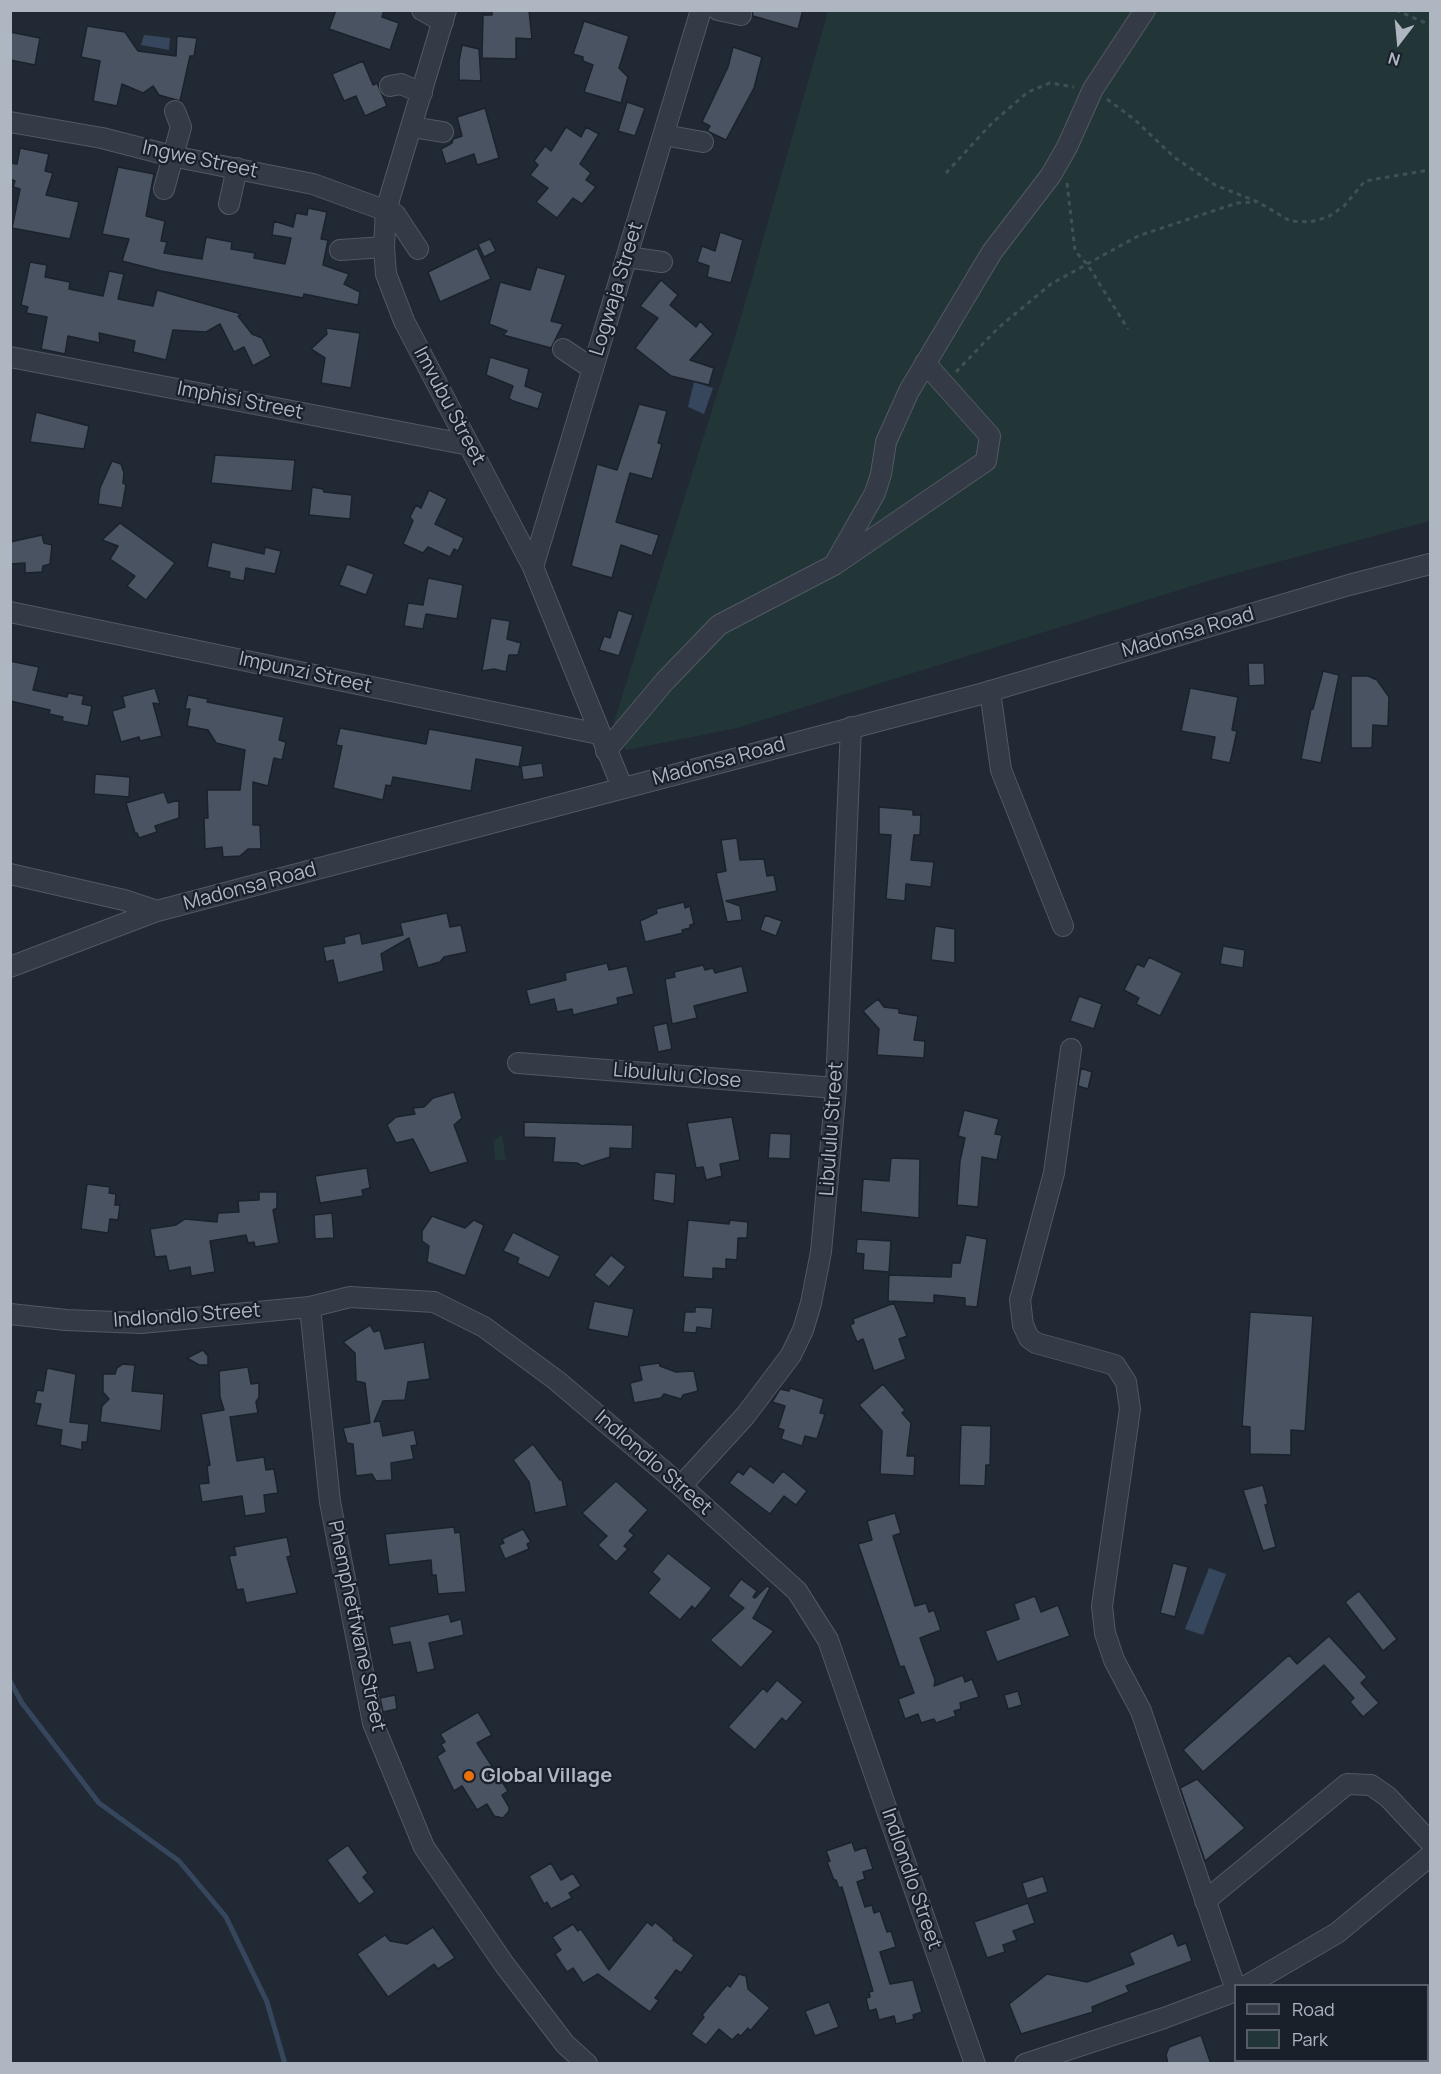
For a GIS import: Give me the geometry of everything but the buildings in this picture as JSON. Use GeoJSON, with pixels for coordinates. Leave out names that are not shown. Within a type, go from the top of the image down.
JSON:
{"type":"FeatureCollection","features":[{"type":"Feature","properties":{"kind":"street"},"geometry":{"type":"LineString","coordinates":[[422,10],[445,16]]}},
{"type":"Feature","properties":{"kind":"street","name":"Logwaja Street"},"geometry":{"type":"LineString","coordinates":[[533,567],[701,10]]}},
{"type":"Feature","properties":{"kind":"street"},"geometry":{"type":"LineString","coordinates":[[718,10],[741,15]]}},
{"type":"Feature","properties":{"kind":"street"},"geometry":{"type":"LineString","coordinates":[[834,565],[875,493],[881,474],[886,441],[909,391],[992,252],[1051,175],[1067,147],[1093,89],[1145,10]]}},
{"type":"Feature","properties":{"kind":"street","name":"Imvubu Street"},"geometry":{"type":"LineString","coordinates":[[445,16],[386,210],[384,247],[386,274],[404,321],[533,567],[622,787]]}},
{"type":"Feature","properties":{"kind":"street"},"geometry":{"type":"LineString","coordinates":[[390,86],[400,84],[422,93]]}},
{"type":"Feature","properties":{"kind":"street"},"geometry":{"type":"LineString","coordinates":[[164,189],[181,127],[175,111]]}},
{"type":"Feature","properties":{"kind":"street","name":"Ingwe Street"},"geometry":{"type":"LineString","coordinates":[[10,122],[102,138],[172,156],[313,184],[386,210]]}},
{"type":"Feature","properties":{"kind":"street"},"geometry":{"type":"LineString","coordinates":[[412,127],[443,132]]}},
{"type":"Feature","properties":{"kind":"street"},"geometry":{"type":"LineString","coordinates":[[664,135],[703,142]]}},
{"type":"Feature","properties":{"kind":"street"},"geometry":{"type":"LineString","coordinates":[[229,204],[237,168]]}},
{"type":"Feature","properties":{"kind":"street"},"geometry":{"type":"LineString","coordinates":[[386,210],[395,214],[418,249]]}},
{"type":"Feature","properties":{"kind":"street"},"geometry":{"type":"LineString","coordinates":[[340,250],[384,247]]}},
{"type":"Feature","properties":{"kind":"street"},"geometry":{"type":"LineString","coordinates":[[627,257],[662,262]]}},
{"type":"Feature","properties":{"kind":"street"},"geometry":{"type":"LineString","coordinates":[[563,349],[593,369]]}},
{"type":"Feature","properties":{"kind":"street","name":"Imphisi Street"},"geometry":{"type":"LineString","coordinates":[[10,357],[470,445]]}},
{"type":"Feature","properties":{"kind":"street"},"geometry":{"type":"LineString","coordinates":[[603,742],[719,625],[834,565],[986,461],[990,436],[925,363]]}},
{"type":"Feature","properties":{"kind":"street","name":"Madonsa Road"},"geometry":{"type":"LineString","coordinates":[[10,967],[157,911],[990,691],[1349,585],[1431,564]]}},
{"type":"Feature","properties":{"kind":"street","name":"Impunzi Street"},"geometry":{"type":"LineString","coordinates":[[10,612],[603,742]]}},
{"type":"Feature","properties":{"kind":"street"},"geometry":{"type":"LineString","coordinates":[[990,691],[1001,770],[1063,926]]}},
{"type":"Feature","properties":{"kind":"street","name":"Libululu Street"},"geometry":{"type":"LineString","coordinates":[[681,1486],[745,1416],[791,1355],[803,1330],[822,1252],[836,1088],[851,727]]}},
{"type":"Feature","properties":{"kind":"street"},"geometry":{"type":"LineString","coordinates":[[10,874],[124,900],[157,911]]}},
{"type":"Feature","properties":{"kind":"street"},"geometry":{"type":"LineString","coordinates":[[1071,1049],[1054,1173],[1020,1300],[1023,1325],[1029,1338],[1036,1343],[1115,1365],[1126,1382],[1130,1409],[1102,1606],[1105,1633],[1114,1660],[1141,1711],[1234,1984]]}},
{"type":"Feature","properties":{"kind":"street","name":"Libululu Close"},"geometry":{"type":"LineString","coordinates":[[518,1063],[836,1088]]}},
{"type":"Feature","properties":{"kind":"street","name":"Indlondlo Street"},"geometry":{"type":"LineString","coordinates":[[10,1314],[66,1320],[141,1323],[310,1307],[350,1297],[434,1302],[484,1327],[556,1380],[681,1486],[797,1591],[828,1640],[975,2064]]}},
{"type":"Feature","properties":{"kind":"street","name":"Phemphetfwane Street"},"geometry":{"type":"LineString","coordinates":[[310,1307],[330,1502],[373,1723],[424,1847],[504,1964],[558,2035],[587,2064]]}},
{"type":"Feature","properties":{"kind":"street"},"geometry":{"type":"LineString","coordinates":[[1205,1901],[1347,1784],[1371,1785],[1388,1797],[1431,1842]]}},
{"type":"Feature","properties":{"kind":"street"},"geometry":{"type":"LineString","coordinates":[[1249,1984],[1337,1933],[1431,1856]]}},
{"type":"Feature","properties":{"kind":"street"},"geometry":{"type":"LineString","coordinates":[[1025,2064],[1164,2018],[1234,1991]]}},
{"type":"Feature","properties":{"kind":"path"},"geometry":{"type":"LineString","coordinates":[[1396,10],[1431,25]]}},
{"type":"Feature","properties":{"kind":"path"},"geometry":{"type":"LineString","coordinates":[[946,173],[993,122],[1028,92],[1050,83],[1093,89],[1135,120],[1182,162],[1215,185],[1258,202],[1290,221],[1310,222],[1328,217],[1344,206],[1365,181],[1431,170]]}},
{"type":"Feature","properties":{"kind":"path"},"geometry":{"type":"LineString","coordinates":[[1067,180],[1075,251],[1087,264],[1128,329]]}},
{"type":"Feature","properties":{"kind":"path"},"geometry":{"type":"LineString","coordinates":[[942,383],[963,366],[998,328],[1051,284],[1138,236],[1237,203],[1258,202]]}},
{"type":"Feature","properties":{"kind":"green space"},"geometry":{"type":"Polygon","coordinates":[[[828,11],[1430,11],[1430,521],[1214,579],[737,728],[626,750],[614,722],[740,321],[828,11]]]}},
{"type":"Feature","properties":{"kind":"green space"},"geometry":{"type":"Polygon","coordinates":[[[502,1134],[506,1160],[495,1160],[494,1141],[502,1134]]]}},
{"type":"Feature","properties":{"kind":"water"},"geometry":{"type":"Polygon","coordinates":[[[144,35],[170,38],[169,50],[141,45],[144,35]]]}},
{"type":"Feature","properties":{"kind":"water"},"geometry":{"type":"Polygon","coordinates":[[[694,382],[713,388],[704,414],[688,407],[694,382]]]}},
{"type":"Feature","properties":{"kind":"water"},"geometry":{"type":"Polygon","coordinates":[[[1209,1568],[1226,1574],[1203,1635],[1185,1629],[1209,1568]]]}},
{"type":"Feature","properties":{"kind":"waterway"},"geometry":{"type":"LineString","coordinates":[[10,1681],[22,1703],[99,1803],[179,1861],[226,1917],[267,2002],[285,2064]]}},
{"type":"Feature","properties":{"kind":"place","name":"Global Village"},"geometry":{"type":"Point","coordinates":[469,1776]}}]}
